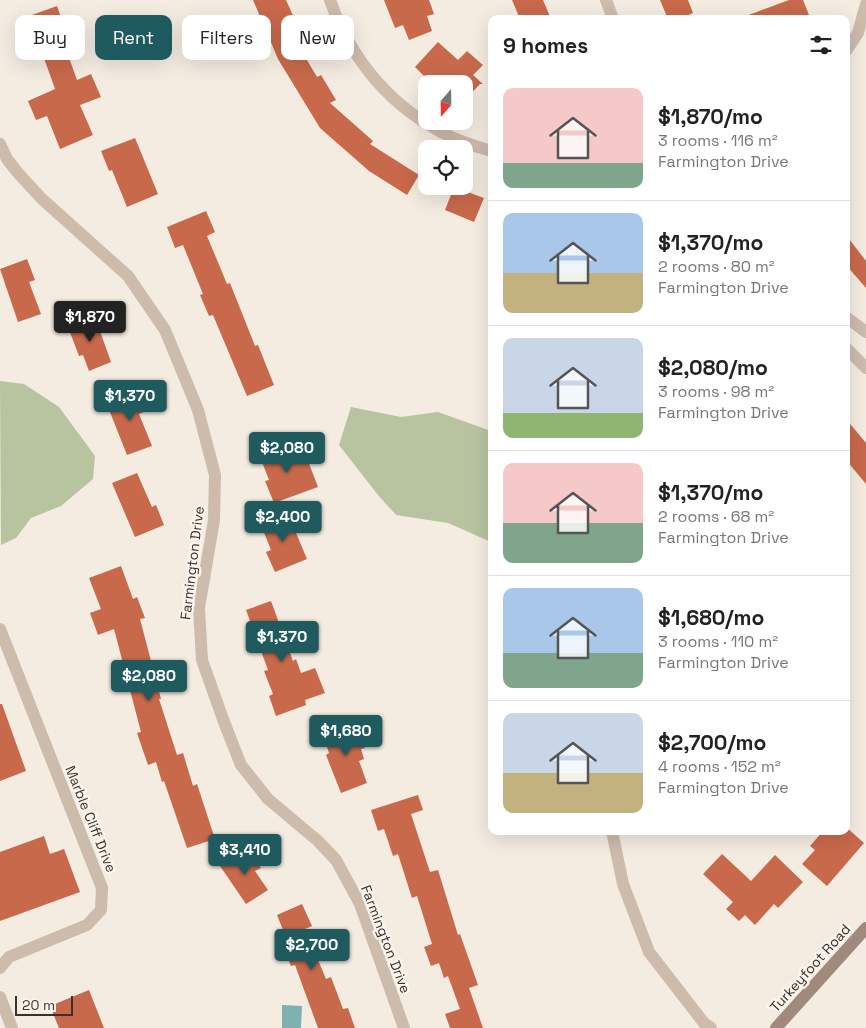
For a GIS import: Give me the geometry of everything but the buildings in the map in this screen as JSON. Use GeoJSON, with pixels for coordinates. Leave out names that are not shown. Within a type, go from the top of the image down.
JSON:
{"type":"FeatureCollection","features":[{"type":"Feature","properties":{"kind":"main road","name":"Turkeyfoot Road"},"geometry":{"type":"LineString","coordinates":[[776,1028],[866,928]]}},
{"type":"Feature","properties":{"kind":"street"},"geometry":{"type":"LineString","coordinates":[[330,0],[345,37],[358,58],[373,78],[406,111],[452,137],[488,150]]}},
{"type":"Feature","properties":{"kind":"street"},"geometry":{"type":"LineString","coordinates":[[606,0],[612,15]]}},
{"type":"Feature","properties":{"kind":"street"},"geometry":{"type":"LineString","coordinates":[[850,45],[858,33],[866,4]]}},
{"type":"Feature","properties":{"kind":"street","name":"Farmington Drive"},"geometry":{"type":"LineString","coordinates":[[0,144],[7,159],[42,199],[128,276],[165,330],[198,410],[214,475],[214,520],[199,608],[202,660],[241,765],[268,799],[318,841],[336,860],[360,904],[404,1028]]}},
{"type":"Feature","properties":{"kind":"street"},"geometry":{"type":"LineString","coordinates":[[850,320],[866,332]]}},
{"type":"Feature","properties":{"kind":"street"},"geometry":{"type":"LineString","coordinates":[[850,352],[866,368]]}},
{"type":"Feature","properties":{"kind":"street","name":"Marble Cliff Drive"},"geometry":{"type":"LineString","coordinates":[[0,629],[102,888],[101,910],[87,925],[9,957],[0,968]]}},
{"type":"Feature","properties":{"kind":"street"},"geometry":{"type":"LineString","coordinates":[[613,835],[623,884],[649,952],[704,1023],[711,1028]]}},
{"type":"Feature","properties":{"kind":"street"},"geometry":{"type":"LineString","coordinates":[[0,998],[12,1028]]}},
{"type":"Feature","properties":{"kind":"green space"},"geometry":{"type":"Polygon","coordinates":[[[0,381],[24,384],[59,407],[95,456],[93,479],[61,506],[31,518],[16,538],[1,545],[0,381]]]}},
{"type":"Feature","properties":{"kind":"green space"},"geometry":{"type":"Polygon","coordinates":[[[351,407],[401,417],[438,412],[488,430],[488,541],[448,523],[396,515],[339,445],[351,407]]]}},
{"type":"Feature","properties":{"kind":"water"},"geometry":{"type":"Polygon","coordinates":[[[282,1005],[302,1006],[301,1028],[282,1028],[282,1005]]]}}]}
